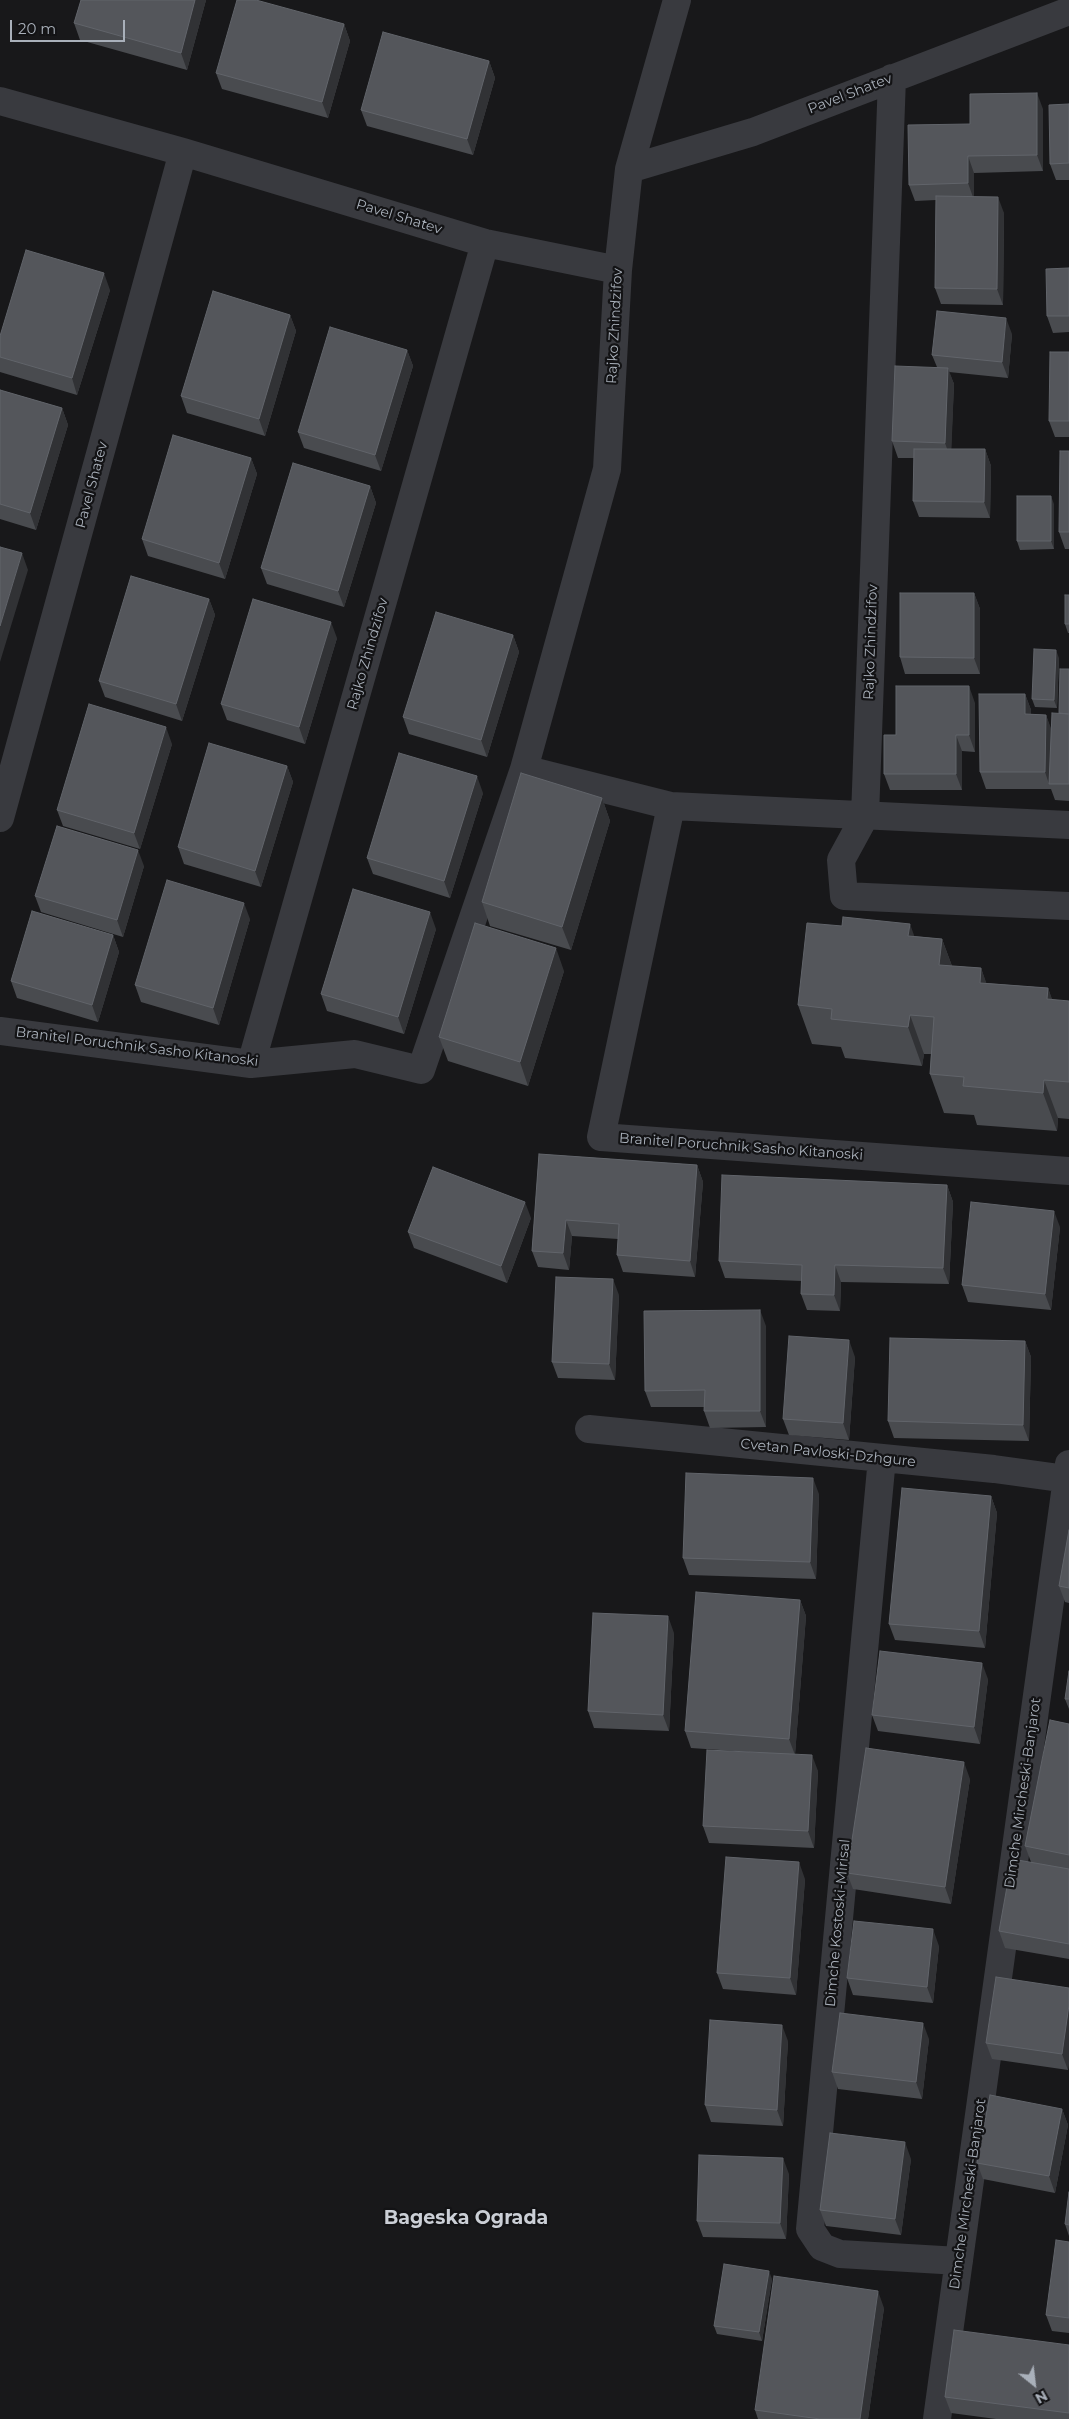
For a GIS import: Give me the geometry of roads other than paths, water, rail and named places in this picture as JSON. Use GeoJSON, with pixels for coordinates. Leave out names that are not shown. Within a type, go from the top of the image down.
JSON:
{"type":"FeatureCollection","features":[{"type":"Feature","properties":{"kind":"street","name":"Rajko Zhindzifov"},"geometry":{"type":"LineString","coordinates":[[421,1070],[524,769],[607,469],[618,270],[629,168],[677,0]]}},
{"type":"Feature","properties":{"kind":"street","name":"Pavel Shatev"},"geometry":{"type":"LineString","coordinates":[[629,168],[753,132],[1069,11]]}},
{"type":"Feature","properties":{"kind":"street","name":"Rajko Zhindzifov"},"geometry":{"type":"LineString","coordinates":[[865,816],[892,78]]}},
{"type":"Feature","properties":{"kind":"street","name":"Pavel Shatev"},"geometry":{"type":"LineString","coordinates":[[0,101],[183,152],[485,243],[618,270]]}},
{"type":"Feature","properties":{"kind":"street","name":"Pavel Shatev"},"geometry":{"type":"LineString","coordinates":[[0,818],[183,152]]}},
{"type":"Feature","properties":{"kind":"street","name":"Rajko Zhindzifov"},"geometry":{"type":"LineString","coordinates":[[251,1064],[485,243]]}},
{"type":"Feature","properties":{"kind":"street"},"geometry":{"type":"LineString","coordinates":[[524,769],[671,806],[1069,825]]}},
{"type":"Feature","properties":{"kind":"street","name":"Branitel Poruchnik Sasho Kitanoski"},"geometry":{"type":"LineString","coordinates":[[671,806],[601,1137],[1069,1171]]}},
{"type":"Feature","properties":{"kind":"street"},"geometry":{"type":"LineString","coordinates":[[865,816],[841,860],[844,896],[1069,906]]}},
{"type":"Feature","properties":{"kind":"street","name":"Branitel Poruchnik Sasho Kitanoski"},"geometry":{"type":"LineString","coordinates":[[0,1031],[251,1064],[355,1054],[421,1070]]}},
{"type":"Feature","properties":{"kind":"street","name":"Cvetan Pavloski-Dzhgure"},"geometry":{"type":"LineString","coordinates":[[589,1429],[882,1458],[1068,1471]]}},
{"type":"Feature","properties":{"kind":"street","name":"Dimche Kostoski-Mirisal"},"geometry":{"type":"LineString","coordinates":[[882,1458],[810,2229],[822,2247],[840,2254],[959,2261]]}},
{"type":"Feature","properties":{"kind":"street","name":"Dimche Mircheski-Banjarot"},"geometry":{"type":"LineString","coordinates":[[937,2419],[1068,1471]]}},
{"type":"Feature","properties":{"kind":"district","name":"Bageska Ograda"},"geometry":{"type":"Point","coordinates":[466,2218]}}]}
